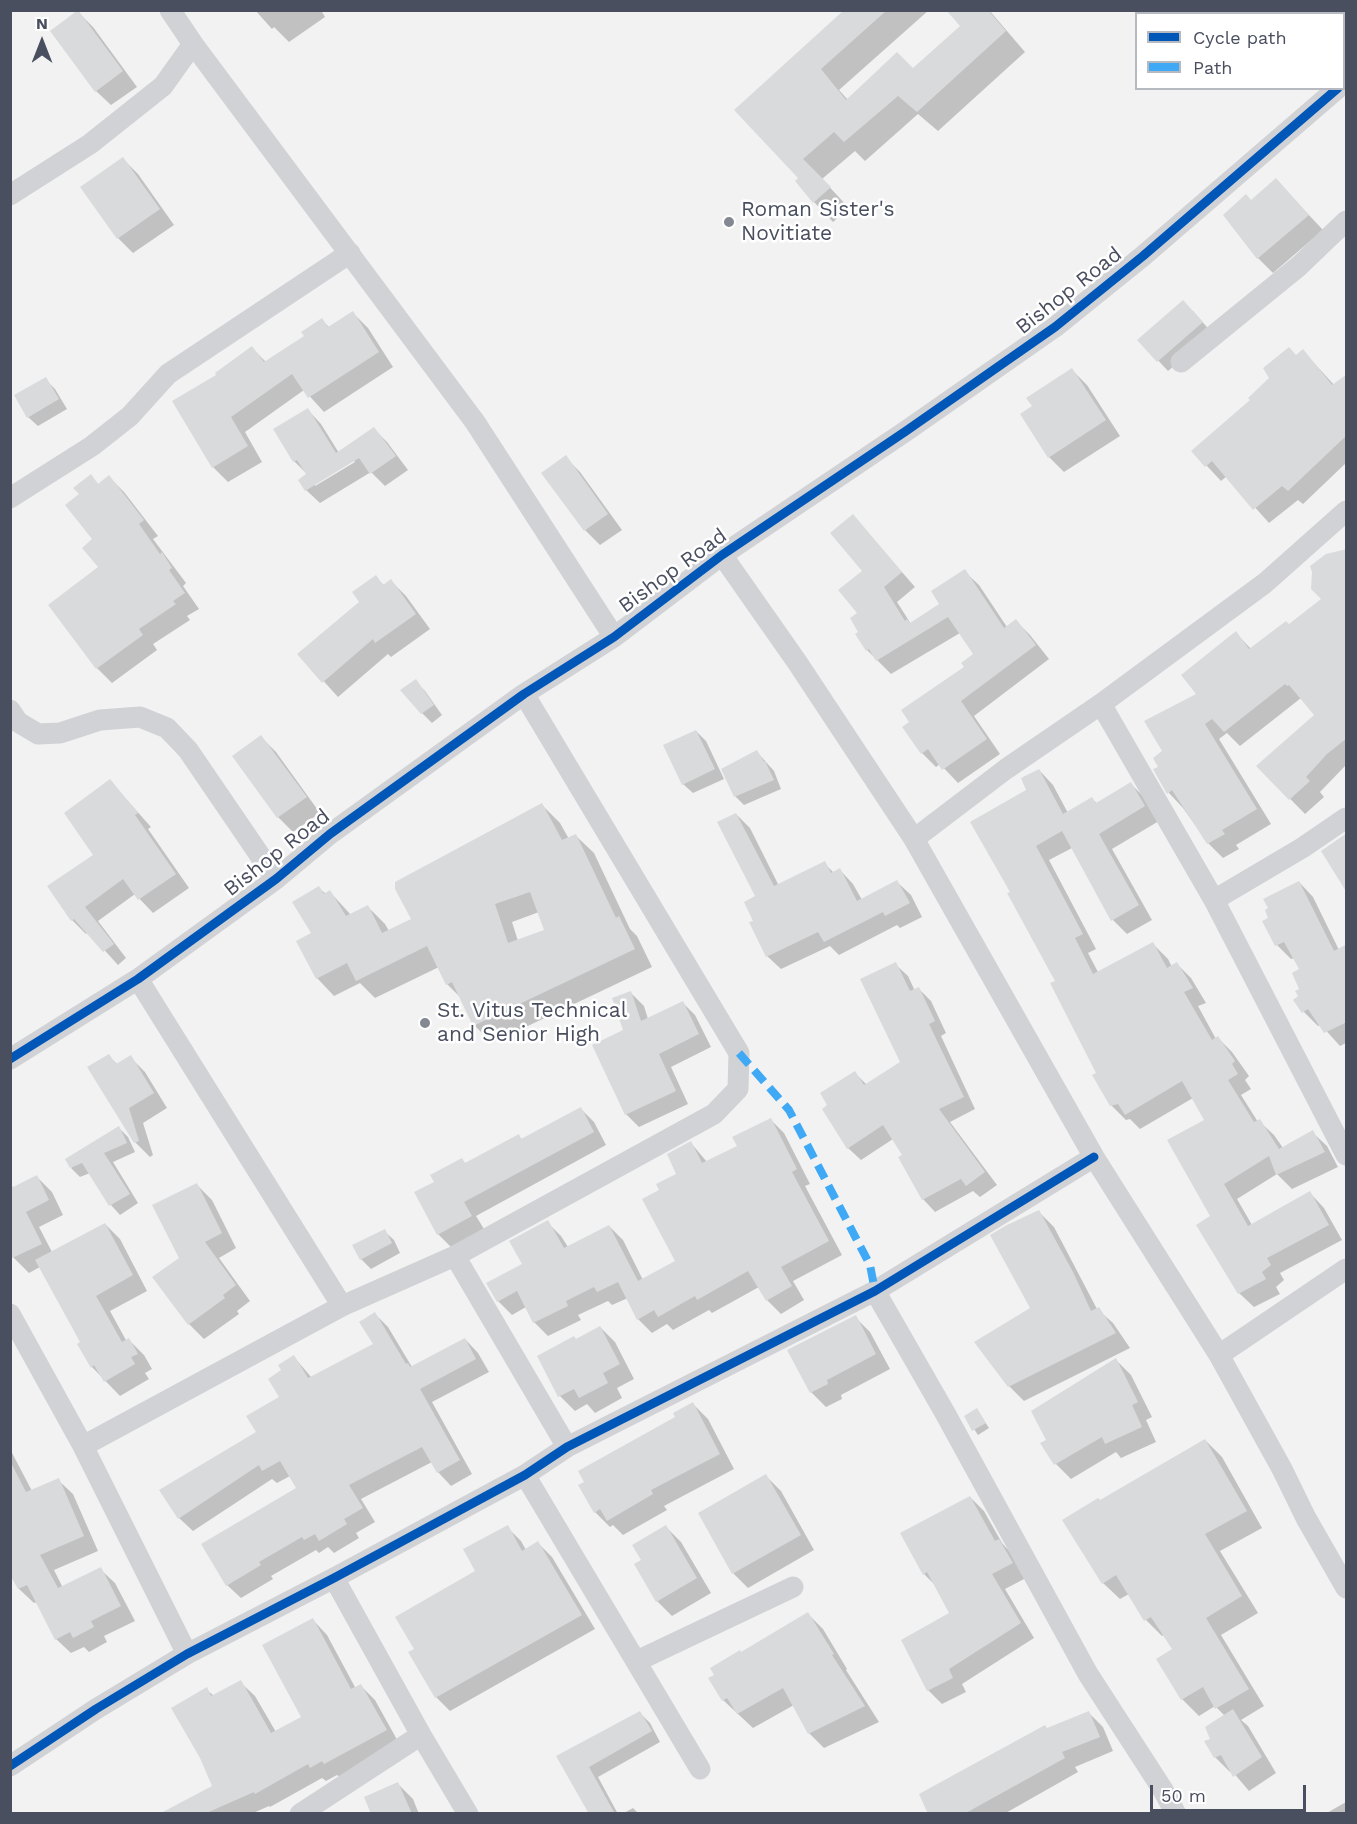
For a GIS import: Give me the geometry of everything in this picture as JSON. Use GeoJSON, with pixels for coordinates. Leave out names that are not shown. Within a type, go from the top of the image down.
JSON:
{"type":"FeatureCollection","features":[{"type":"Feature","properties":{"kind":"street"},"geometry":{"type":"LineString","coordinates":[[170,10],[475,423],[614,637]]}},
{"type":"Feature","properties":{"kind":"street"},"geometry":{"type":"LineString","coordinates":[[10,195],[90,144],[163,86],[193,44]]}},
{"type":"Feature","properties":{"kind":"street","name":"Bishop Road"},"geometry":{"type":"LineString","coordinates":[[10,1059],[138,979],[276,879],[330,834],[524,694],[614,637],[722,555],[1055,327],[1143,256],[1336,90]]}},
{"type":"Feature","properties":{"kind":"street"},"geometry":{"type":"LineString","coordinates":[[1181,362],[1299,266],[1347,221]]}},
{"type":"Feature","properties":{"kind":"street"},"geometry":{"type":"LineString","coordinates":[[10,498],[92,446],[130,416],[168,374],[350,253]]}},
{"type":"Feature","properties":{"kind":"street"},"geometry":{"type":"LineString","coordinates":[[914,839],[1006,769],[1101,704],[1265,583],[1347,512]]}},
{"type":"Feature","properties":{"kind":"street"},"geometry":{"type":"LineString","coordinates":[[722,555],[797,662],[914,839],[1094,1157],[1219,1355],[1282,1469],[1306,1518],[1347,1588]]}},
{"type":"Feature","properties":{"kind":"street"},"geometry":{"type":"LineString","coordinates":[[83,1446],[342,1306],[454,1256],[714,1114],[738,1089],[739,1053],[524,694]]}},
{"type":"Feature","properties":{"kind":"street"},"geometry":{"type":"LineString","coordinates":[[1101,704],[1214,900],[1347,1155]]}},
{"type":"Feature","properties":{"kind":"street"},"geometry":{"type":"LineString","coordinates":[[10,710],[18,722],[38,734],[60,733],[100,720],[140,717],[167,728],[188,750],[276,879]]}},
{"type":"Feature","properties":{"kind":"street"},"geometry":{"type":"LineString","coordinates":[[1214,900],[1347,819]]}},
{"type":"Feature","properties":{"kind":"street"},"geometry":{"type":"LineString","coordinates":[[138,979],[342,1306]]}},
{"type":"Feature","properties":{"kind":"street"},"geometry":{"type":"LineString","coordinates":[[10,1766],[96,1709],[187,1654],[525,1475],[567,1447],[875,1291],[1094,1157]]}},
{"type":"Feature","properties":{"kind":"street"},"geometry":{"type":"LineString","coordinates":[[454,1256],[567,1447]]}},
{"type":"Feature","properties":{"kind":"street"},"geometry":{"type":"LineString","coordinates":[[1219,1355],[1347,1269]]}},
{"type":"Feature","properties":{"kind":"street"},"geometry":{"type":"LineString","coordinates":[[875,1291],[945,1413],[1088,1674],[1176,1814]]}},
{"type":"Feature","properties":{"kind":"street"},"geometry":{"type":"LineString","coordinates":[[10,1314],[83,1446],[187,1654]]}},
{"type":"Feature","properties":{"kind":"street"},"geometry":{"type":"LineString","coordinates":[[525,1475],[700,1769]]}},
{"type":"Feature","properties":{"kind":"street"},"geometry":{"type":"LineString","coordinates":[[333,1578],[468,1814]]}},
{"type":"Feature","properties":{"kind":"street"},"geometry":{"type":"LineString","coordinates":[[637,1661],[793,1587]]}},
{"type":"Feature","properties":{"kind":"street"},"geometry":{"type":"LineString","coordinates":[[300,1814],[421,1735]]}},
{"type":"Feature","properties":{"kind":"building"},"geometry":{"type":"Polygon","coordinates":[[[78,10],[123,71],[95,92],[50,31],[78,10]]]}},
{"type":"Feature","properties":{"kind":"building"},"geometry":{"type":"Polygon","coordinates":[[[844,10],[887,10],[821,69],[846,100],[897,52],[913,68],[960,26],[946,10],[988,10],[1006,31],[917,112],[898,96],[844,142],[834,132],[803,159],[831,187],[813,203],[795,181],[798,178],[734,110],[844,10]]]}},
{"type":"Feature","properties":{"kind":"building"},"geometry":{"type":"Polygon","coordinates":[[[123,157],[160,209],[117,239],[80,187],[123,157]]]}},
{"type":"Feature","properties":{"kind":"building"},"geometry":{"type":"Polygon","coordinates":[[[1276,178],[1309,215],[1257,259],[1223,215],[1246,194],[1251,200],[1276,178]]]}},
{"type":"Feature","properties":{"kind":"building"},"geometry":{"type":"Polygon","coordinates":[[[1183,300],[1203,322],[1157,362],[1137,340],[1183,300]]]}},
{"type":"Feature","properties":{"kind":"building"},"geometry":{"type":"Polygon","coordinates":[[[353,311],[379,352],[308,398],[292,374],[231,417],[248,446],[212,468],[172,401],[216,375],[215,373],[252,346],[264,362],[304,336],[301,332],[322,318],[328,327],[353,311]]]}},
{"type":"Feature","properties":{"kind":"building"},"geometry":{"type":"Polygon","coordinates":[[[1289,347],[1296,355],[1303,349],[1332,385],[1347,374],[1347,435],[1288,491],[1282,486],[1253,510],[1212,461],[1205,467],[1191,451],[1250,400],[1248,398],[1269,378],[1263,368],[1289,347]]]}},
{"type":"Feature","properties":{"kind":"building"},"geometry":{"type":"Polygon","coordinates":[[[1072,368],[1106,420],[1048,458],[1020,414],[1032,406],[1026,398],[1072,368]]]}},
{"type":"Feature","properties":{"kind":"building"},"geometry":{"type":"Polygon","coordinates":[[[46,377],[59,399],[27,418],[14,395],[46,377]]]}},
{"type":"Feature","properties":{"kind":"building"},"geometry":{"type":"Polygon","coordinates":[[[308,408],[336,453],[374,427],[396,456],[370,474],[359,458],[305,491],[298,480],[306,474],[297,460],[293,462],[273,429],[308,408]]]}},
{"type":"Feature","properties":{"kind":"building"},"geometry":{"type":"Polygon","coordinates":[[[566,455],[608,514],[584,531],[541,473],[566,455]]]}},
{"type":"Feature","properties":{"kind":"building"},"geometry":{"type":"Polygon","coordinates":[[[91,474],[98,484],[109,475],[144,520],[139,524],[160,554],[162,552],[172,568],[169,570],[185,593],[173,601],[176,604],[139,629],[143,635],[96,669],[48,605],[98,567],[82,548],[92,539],[65,505],[79,494],[73,488],[91,474]]]}},
{"type":"Feature","properties":{"kind":"building"},"geometry":{"type":"Polygon","coordinates":[[[853,514],[902,572],[884,587],[905,621],[907,619],[910,623],[939,604],[931,591],[965,569],[1004,628],[1016,619],[1036,645],[961,701],[987,739],[942,770],[928,749],[921,754],[902,727],[909,722],[901,710],[964,667],[961,663],[973,654],[948,617],[876,661],[869,649],[866,651],[855,634],[858,632],[850,618],[857,613],[838,590],[862,571],[830,533],[853,514]]]}},
{"type":"Feature","properties":{"kind":"building"},"geometry":{"type":"Polygon","coordinates":[[[1347,549],[1347,738],[1327,754],[1306,777],[1310,781],[1289,800],[1256,766],[1314,715],[1289,685],[1285,684],[1224,732],[1212,719],[1205,724],[1257,809],[1222,830],[1225,834],[1207,844],[1172,790],[1167,794],[1153,769],[1158,767],[1153,758],[1162,751],[1144,721],[1196,694],[1181,675],[1236,631],[1249,649],[1286,621],[1289,624],[1321,599],[1311,589],[1310,566],[1326,554],[1347,549]]]}},
{"type":"Feature","properties":{"kind":"building"},"geometry":{"type":"Polygon","coordinates":[[[376,575],[383,585],[391,579],[416,614],[375,643],[373,639],[322,683],[297,654],[359,602],[352,592],[376,575]]]}},
{"type":"Feature","properties":{"kind":"building"},"geometry":{"type":"Polygon","coordinates":[[[416,679],[434,705],[421,714],[400,690],[416,679]]]}},
{"type":"Feature","properties":{"kind":"building"},"geometry":{"type":"Polygon","coordinates":[[[696,730],[715,769],[682,785],[663,745],[696,730]]]}},
{"type":"Feature","properties":{"kind":"building"},"geometry":{"type":"Polygon","coordinates":[[[261,735],[307,797],[277,818],[232,756],[261,735]]]}},
{"type":"Feature","properties":{"kind":"building"},"geometry":{"type":"Polygon","coordinates":[[[757,750],[774,780],[734,797],[721,769],[757,750]]]}},
{"type":"Feature","properties":{"kind":"building"},"geometry":{"type":"Polygon","coordinates":[[[1039,769],[1063,814],[1092,797],[1096,803],[1131,782],[1145,806],[1099,834],[1139,905],[1111,921],[1062,831],[1036,846],[1083,934],[1075,938],[1093,974],[1153,942],[1167,968],[1177,962],[1193,988],[1184,992],[1212,1040],[1218,1036],[1235,1061],[1232,1064],[1238,1074],[1228,1080],[1254,1122],[1260,1119],[1279,1149],[1313,1130],[1325,1152],[1276,1175],[1269,1156],[1224,1184],[1248,1226],[1310,1191],[1329,1225],[1267,1258],[1271,1265],[1262,1272],[1266,1279],[1238,1294],[1196,1225],[1210,1216],[1167,1140],[1204,1120],[1182,1081],[1125,1115],[1118,1104],[1110,1106],[1092,1075],[1096,1073],[1050,983],[1055,981],[1007,893],[1010,892],[970,822],[1026,790],[1021,778],[1039,769]]]}},
{"type":"Feature","properties":{"kind":"building"},"geometry":{"type":"Polygon","coordinates":[[[110,779],[138,813],[135,815],[176,874],[138,900],[123,879],[85,907],[114,944],[103,952],[74,919],[71,921],[47,886],[93,855],[64,813],[110,779]]]}},
{"type":"Feature","properties":{"kind":"building"},"geometry":{"type":"Polygon","coordinates":[[[542,803],[562,840],[576,834],[616,918],[619,916],[635,949],[473,1026],[452,982],[446,985],[427,946],[356,981],[347,963],[316,979],[296,941],[311,933],[292,902],[319,886],[324,894],[330,890],[346,916],[368,905],[382,933],[411,919],[395,889],[395,882],[542,803]],[[530,892],[495,904],[508,943],[544,930],[530,892]]]}},
{"type":"Feature","properties":{"kind":"building"},"geometry":{"type":"Polygon","coordinates":[[[736,813],[774,886],[825,861],[831,873],[840,868],[857,901],[897,880],[910,903],[885,916],[883,912],[824,942],[818,932],[766,957],[749,922],[753,921],[744,902],[755,896],[717,822],[736,813]]]}},
{"type":"Feature","properties":{"kind":"building"},"geometry":{"type":"Polygon","coordinates":[[[1347,833],[1347,893],[1321,851],[1347,833]]]}},
{"type":"Feature","properties":{"kind":"building"},"geometry":{"type":"Polygon","coordinates":[[[1299,881],[1334,951],[1347,944],[1347,1022],[1324,1033],[1308,1009],[1302,1013],[1293,1000],[1298,996],[1295,991],[1299,989],[1292,973],[1299,969],[1284,942],[1275,946],[1262,921],[1268,918],[1265,910],[1268,908],[1263,899],[1299,881]]]}},
{"type":"Feature","properties":{"kind":"building"},"geometry":{"type":"Polygon","coordinates":[[[896,962],[910,991],[919,987],[935,1021],[929,1024],[964,1097],[939,1109],[985,1172],[966,1186],[961,1179],[922,1200],[898,1157],[902,1155],[883,1125],[847,1149],[822,1109],[827,1105],[820,1093],[855,1071],[864,1085],[900,1062],[860,979],[896,962]]]}},
{"type":"Feature","properties":{"kind":"building"},"geometry":{"type":"Polygon","coordinates":[[[631,991],[641,1021],[683,1001],[699,1034],[659,1054],[676,1091],[625,1115],[592,1045],[623,1030],[612,998],[631,991]]]}},
{"type":"Feature","properties":{"kind":"building"},"geometry":{"type":"Polygon","coordinates":[[[109,1054],[116,1064],[131,1055],[154,1093],[129,1108],[139,1141],[134,1143],[87,1067],[109,1054]]]}},
{"type":"Feature","properties":{"kind":"building"},"geometry":{"type":"Polygon","coordinates":[[[581,1107],[594,1132],[464,1202],[472,1216],[437,1235],[414,1192],[434,1182],[430,1175],[462,1158],[465,1163],[519,1134],[521,1139],[581,1107]]]}},
{"type":"Feature","properties":{"kind":"building"},"geometry":{"type":"Polygon","coordinates":[[[771,1118],[797,1169],[792,1172],[829,1241],[781,1267],[792,1286],[766,1301],[748,1271],[697,1300],[695,1296],[658,1317],[654,1310],[637,1320],[618,1282],[597,1292],[594,1287],[566,1301],[568,1306],[533,1323],[517,1291],[497,1302],[486,1283],[522,1264],[509,1241],[548,1220],[564,1248],[609,1225],[638,1281],[675,1261],[642,1199],[659,1190],[656,1184],[676,1174],[667,1154],[691,1141],[702,1163],[737,1146],[732,1137],[771,1118]]]}},
{"type":"Feature","properties":{"kind":"building"},"geometry":{"type":"Polygon","coordinates":[[[119,1126],[127,1143],[104,1153],[130,1194],[109,1206],[82,1163],[70,1168],[65,1159],[119,1126]]]}},
{"type":"Feature","properties":{"kind":"building"},"geometry":{"type":"Polygon","coordinates":[[[37,1175],[49,1200],[26,1212],[42,1244],[10,1259],[10,1182],[13,1187],[37,1175]]]}},
{"type":"Feature","properties":{"kind":"building"},"geometry":{"type":"Polygon","coordinates":[[[197,1183],[222,1233],[205,1242],[236,1285],[223,1295],[225,1298],[188,1325],[152,1277],[179,1258],[152,1205],[197,1183]]]}},
{"type":"Feature","properties":{"kind":"building"},"geometry":{"type":"Polygon","coordinates":[[[1039,1210],[1073,1272],[1091,1311],[1099,1307],[1116,1333],[1008,1387],[974,1342],[1030,1308],[990,1235],[1039,1210]]]}},
{"type":"Feature","properties":{"kind":"building"},"geometry":{"type":"Polygon","coordinates":[[[105,1223],[133,1275],[96,1296],[122,1342],[129,1338],[138,1354],[131,1357],[135,1364],[104,1382],[94,1365],[91,1368],[77,1344],[80,1342],[35,1260],[105,1223]]]}},
{"type":"Feature","properties":{"kind":"building"},"geometry":{"type":"Polygon","coordinates":[[[385,1229],[392,1243],[360,1260],[352,1245],[385,1229]]]}},
{"type":"Feature","properties":{"kind":"building"},"geometry":{"type":"Polygon","coordinates":[[[375,1312],[410,1367],[465,1338],[476,1359],[420,1389],[460,1460],[437,1473],[422,1447],[349,1485],[363,1508],[344,1519],[347,1524],[319,1541],[315,1534],[304,1540],[302,1537],[259,1562],[261,1565],[226,1586],[201,1544],[296,1488],[280,1461],[262,1471],[259,1465],[178,1519],[159,1490],[256,1432],[246,1416],[279,1397],[268,1379],[281,1370],[278,1365],[294,1355],[308,1378],[373,1344],[359,1322],[375,1312]]]}},
{"type":"Feature","properties":{"kind":"building"},"geometry":{"type":"Polygon","coordinates":[[[856,1315],[876,1354],[827,1380],[828,1384],[810,1393],[787,1350],[856,1315]]]}},
{"type":"Feature","properties":{"kind":"building"},"geometry":{"type":"Polygon","coordinates":[[[600,1326],[620,1364],[603,1373],[608,1383],[579,1398],[574,1389],[558,1397],[537,1356],[574,1336],[576,1339],[600,1326]]]}},
{"type":"Feature","properties":{"kind":"building"},"geometry":{"type":"Polygon","coordinates":[[[1116,1358],[1138,1402],[1132,1405],[1142,1427],[1105,1444],[1102,1437],[1054,1465],[1040,1443],[1046,1440],[1031,1411],[1116,1358]]]}},
{"type":"Feature","properties":{"kind":"building"},"geometry":{"type":"Polygon","coordinates":[[[693,1402],[720,1454],[651,1490],[653,1494],[607,1521],[600,1509],[594,1513],[578,1485],[584,1482],[578,1471],[675,1417],[673,1413],[693,1402]]]}},
{"type":"Feature","properties":{"kind":"building"},"geometry":{"type":"Polygon","coordinates":[[[977,1408],[986,1423],[972,1431],[964,1416],[977,1408]]]}},
{"type":"Feature","properties":{"kind":"building"},"geometry":{"type":"Polygon","coordinates":[[[1205,1439],[1247,1511],[1205,1534],[1242,1596],[1206,1618],[1249,1689],[1215,1709],[1203,1687],[1181,1700],[1156,1659],[1172,1649],[1151,1617],[1144,1621],[1116,1575],[1102,1584],[1062,1520],[1205,1439]]]}},
{"type":"Feature","properties":{"kind":"building"},"geometry":{"type":"Polygon","coordinates":[[[10,1461],[26,1492],[59,1478],[84,1536],[40,1555],[58,1588],[101,1567],[121,1606],[91,1621],[94,1627],[73,1638],[70,1632],[55,1640],[27,1585],[18,1589],[10,1575],[10,1461]]]}},
{"type":"Feature","properties":{"kind":"building"},"geometry":{"type":"Polygon","coordinates":[[[766,1474],[801,1535],[732,1574],[698,1513],[766,1474]]]}},
{"type":"Feature","properties":{"kind":"building"},"geometry":{"type":"Polygon","coordinates":[[[970,1496],[995,1541],[999,1539],[1013,1563],[992,1574],[1021,1623],[949,1669],[953,1678],[927,1691],[901,1640],[949,1613],[927,1572],[923,1575],[900,1533],[970,1496]]]}},
{"type":"Feature","properties":{"kind":"building"},"geometry":{"type":"Polygon","coordinates":[[[508,1525],[522,1551],[538,1541],[582,1615],[435,1698],[408,1652],[414,1649],[395,1617],[475,1571],[463,1549],[508,1525]]]}},
{"type":"Feature","properties":{"kind":"building"},"geometry":{"type":"Polygon","coordinates":[[[666,1525],[697,1578],[656,1602],[634,1564],[641,1560],[632,1545],[666,1525]]]}},
{"type":"Feature","properties":{"kind":"building"},"geometry":{"type":"Polygon","coordinates":[[[808,1612],[865,1706],[808,1734],[783,1688],[737,1714],[727,1698],[722,1701],[708,1678],[714,1675],[710,1668],[808,1612]]]}},
{"type":"Feature","properties":{"kind":"building"},"geometry":{"type":"Polygon","coordinates":[[[313,1618],[351,1689],[361,1684],[387,1730],[324,1764],[322,1761],[310,1768],[308,1764],[255,1794],[254,1792],[204,1814],[159,1814],[212,1786],[200,1758],[171,1708],[207,1687],[211,1696],[241,1680],[271,1733],[301,1717],[262,1645],[313,1618]]]}},
{"type":"Feature","properties":{"kind":"building"},"geometry":{"type":"Polygon","coordinates":[[[1233,1709],[1262,1757],[1233,1777],[1221,1755],[1214,1758],[1204,1741],[1210,1739],[1205,1727],[1233,1709]]]}},
{"type":"Feature","properties":{"kind":"building"},"geometry":{"type":"Polygon","coordinates":[[[640,1711],[652,1731],[589,1767],[615,1814],[589,1814],[556,1756],[640,1711]]]}},
{"type":"Feature","properties":{"kind":"building"},"geometry":{"type":"Polygon","coordinates":[[[1089,1711],[1100,1737],[1062,1752],[1065,1758],[964,1814],[928,1814],[919,1794],[1045,1725],[1047,1728],[1089,1711]]]}},
{"type":"Feature","properties":{"kind":"building"},"geometry":{"type":"Polygon","coordinates":[[[398,1782],[412,1814],[371,1814],[364,1797],[398,1782]]]}},
{"type":"Feature","properties":{"kind":"marked path"},"geometry":{"type":"LineString","coordinates":[[739,1053],[789,1110],[870,1265],[875,1291]]}},
{"type":"Feature","properties":{"kind":"cycle path"},"geometry":{"type":"LineString","coordinates":[[10,1059],[138,979],[276,879],[330,834],[524,694],[614,637],[722,555],[1055,327],[1143,256],[1336,90]]}},
{"type":"Feature","properties":{"kind":"cycle path"},"geometry":{"type":"LineString","coordinates":[[10,1766],[96,1709],[187,1654],[525,1475],[567,1447],[875,1291],[1094,1157]]}},
{"type":"Feature","properties":{"kind":"place","name":"Roman Sister's Novitiate"},"geometry":{"type":"Point","coordinates":[729,222]}},
{"type":"Feature","properties":{"kind":"place","name":"St. Vitus Technical and Senior High"},"geometry":{"type":"Point","coordinates":[425,1023]}}]}
